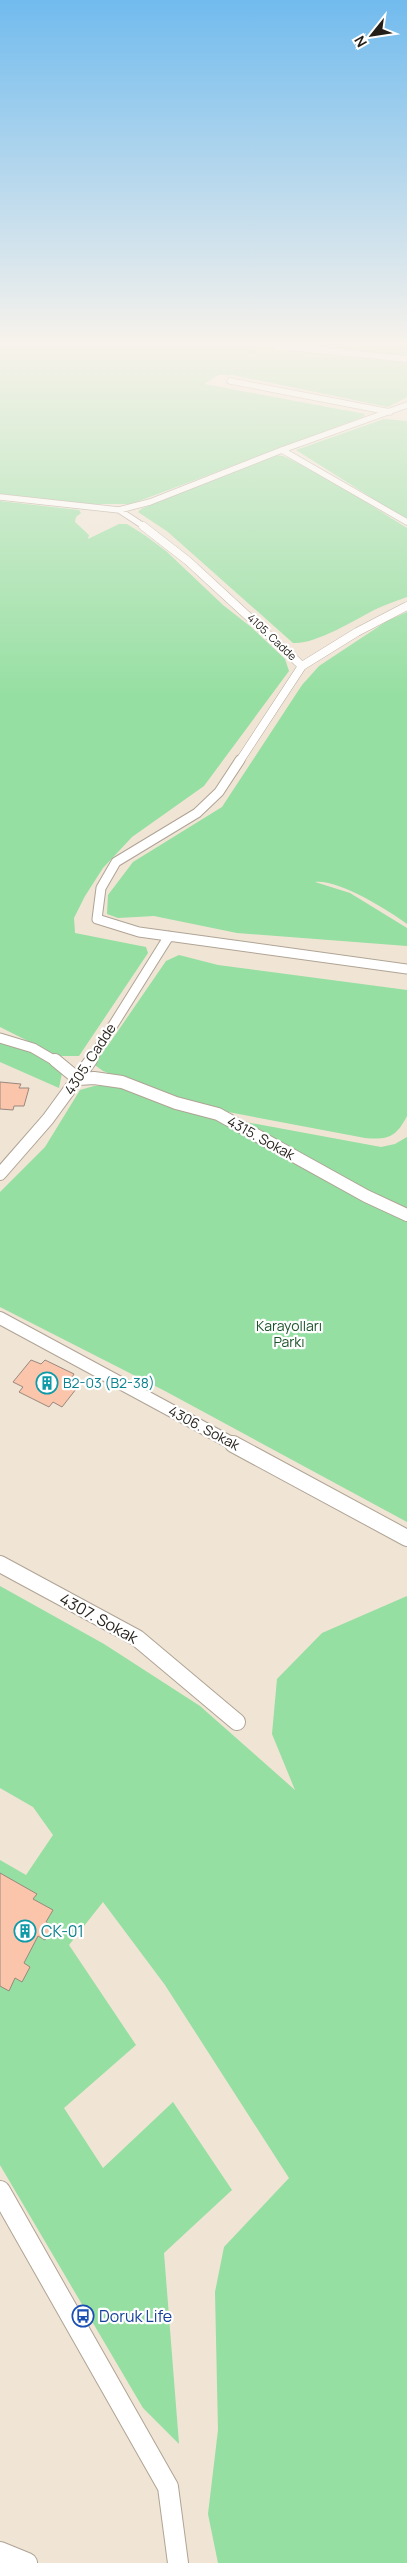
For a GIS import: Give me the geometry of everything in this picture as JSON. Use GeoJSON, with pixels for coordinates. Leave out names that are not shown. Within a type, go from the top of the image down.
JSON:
{"type":"FeatureCollection","features":[{"type":"Feature","properties":{"kind":"street"},"geometry":{"type":"LineString","coordinates":[[119,510],[150,502],[250,463]]}},
{"type":"Feature","properties":{"kind":"street"},"geometry":{"type":"LineString","coordinates":[[304,463],[407,522]]}},
{"type":"Feature","properties":{"kind":"street","name":"4105. Cadde"},"geometry":{"type":"LineString","coordinates":[[0,497],[119,510],[155,534],[188,560],[302,666],[219,792],[197,813],[116,862],[102,888],[97,919],[139,932],[169,936]]}},
{"type":"Feature","properties":{"kind":"street"},"geometry":{"type":"LineString","coordinates":[[302,666],[357,632],[407,606]]}},
{"type":"Feature","properties":{"kind":"street"},"geometry":{"type":"LineString","coordinates":[[169,936],[407,969]]}},
{"type":"Feature","properties":{"kind":"street","name":"4305. Cadde"},"geometry":{"type":"LineString","coordinates":[[0,1174],[32,1142],[78,1080],[169,936]]}},
{"type":"Feature","properties":{"kind":"street"},"geometry":{"type":"LineString","coordinates":[[0,1032],[12,1041]]}},
{"type":"Feature","properties":{"kind":"street"},"geometry":{"type":"LineString","coordinates":[[0,1038],[31,1046],[54,1058],[78,1080]]}},
{"type":"Feature","properties":{"kind":"street","name":"4315. Sokak"},"geometry":{"type":"LineString","coordinates":[[78,1080],[94,1078],[122,1082],[176,1103],[218,1114],[366,1196],[407,1215]]}},
{"type":"Feature","properties":{"kind":"street","name":"4306. Sokak"},"geometry":{"type":"LineString","coordinates":[[0,1318],[407,1538]]}},
{"type":"Feature","properties":{"kind":"street","name":"4307. Sokak"},"geometry":{"type":"LineString","coordinates":[[0,1564],[137,1638],[238,1722]]}},
{"type":"Feature","properties":{"kind":"street"},"geometry":{"type":"LineString","coordinates":[[0,2191],[168,2487],[178,2563]]}},
{"type":"Feature","properties":{"kind":"street"},"geometry":{"type":"LineString","coordinates":[[0,2552],[27,2563]]}},
{"type":"Feature","properties":{"kind":"green space"},"geometry":{"type":"Polygon","coordinates":[[[0,463],[241,463],[131,504],[89,504],[0,494],[0,463]]]}},
{"type":"Feature","properties":{"kind":"green space"},"geometry":{"type":"Polygon","coordinates":[[[255,463],[297,463],[318,472],[407,528],[407,597],[378,608],[323,636],[302,643],[293,643],[168,532],[138,512],[141,509],[255,463]]]}},
{"type":"Feature","properties":{"kind":"green space"},"geometry":{"type":"Polygon","coordinates":[[[316,463],[407,463],[407,520],[316,463]]]}},
{"type":"Feature","properties":{"kind":"green space"},"geometry":{"type":"Polygon","coordinates":[[[0,501],[79,510],[81,513],[76,517],[75,522],[89,535],[88,539],[119,524],[127,524],[166,551],[223,605],[251,627],[285,659],[289,671],[204,786],[132,837],[103,868],[85,896],[74,918],[75,933],[146,947],[148,953],[79,1056],[58,1056],[0,1027],[0,501]]]}},
{"type":"Feature","properties":{"kind":"green space"},"geometry":{"type":"Polygon","coordinates":[[[407,612],[407,924],[388,911],[349,890],[325,882],[315,882],[350,893],[407,928],[407,946],[237,933],[154,916],[118,918],[107,914],[108,895],[133,862],[222,807],[302,685],[319,666],[387,621],[407,612]]]}},
{"type":"Feature","properties":{"kind":"green space"},"geometry":{"type":"Polygon","coordinates":[[[179,955],[218,965],[407,990],[407,1116],[399,1129],[391,1136],[365,1138],[191,1105],[103,1071],[92,1063],[109,1044],[166,961],[179,955]]]}},
{"type":"Feature","properties":{"kind":"green space"},"geometry":{"type":"Polygon","coordinates":[[[0,1041],[34,1052],[49,1061],[62,1073],[59,1088],[0,1062],[0,1041]]]}},
{"type":"Feature","properties":{"kind":"green space","name":"Karayolları Parkı"},"geometry":{"type":"Polygon","coordinates":[[[115,1085],[222,1120],[407,1219],[407,1522],[165,1391],[0,1307],[0,1192],[45,1147],[80,1090],[94,1086],[115,1085]]]}},
{"type":"Feature","properties":{"kind":"green space"},"geometry":{"type":"Polygon","coordinates":[[[240,1121],[381,1147],[395,1144],[407,1137],[407,1211],[352,1185],[240,1121]]]}},
{"type":"Feature","properties":{"kind":"green space"},"geometry":{"type":"Polygon","coordinates":[[[0,1586],[104,1644],[200,1706],[295,1790],[272,1734],[277,1679],[322,1633],[407,1596],[407,2563],[218,2563],[208,2514],[218,2430],[215,2292],[224,2247],[289,2178],[165,1985],[103,1902],[69,1945],[136,2045],[64,2108],[103,2168],[173,2102],[232,2190],[164,2253],[179,2444],[143,2408],[0,2165],[0,1860],[26,1875],[53,1835],[33,1807],[0,1788],[0,1586]]]}},
{"type":"Feature","properties":{"kind":"building"},"geometry":{"type":"Polygon","coordinates":[[[0,1082],[21,1084],[19,1088],[29,1088],[24,1106],[14,1106],[13,1110],[0,1109],[0,1082]]]}},
{"type":"Feature","properties":{"kind":"building","name":"B2-03 (B2-38)"},"geometry":{"type":"Polygon","coordinates":[[[31,1360],[41,1364],[45,1360],[74,1374],[71,1379],[80,1384],[62,1407],[53,1402],[49,1407],[19,1392],[23,1387],[13,1382],[31,1360]]]}},
{"type":"Feature","properties":{"kind":"building","name":"CK-01"},"geometry":{"type":"Polygon","coordinates":[[[0,1873],[37,1894],[33,1899],[53,1910],[46,1922],[53,1926],[45,1940],[38,1936],[24,1963],[30,1967],[22,1982],[15,1978],[9,1991],[0,1986],[0,1873]]]}},
{"type":"Feature","properties":{"kind":"place","name":"B2-03 (B2-38)"},"geometry":{"type":"Point","coordinates":[47,1383]}},
{"type":"Feature","properties":{"kind":"place","name":"CK-01"},"geometry":{"type":"Point","coordinates":[25,1931]}},
{"type":"Feature","properties":{"kind":"place","name":"Doruk Life"},"geometry":{"type":"Point","coordinates":[83,2316]}}]}
